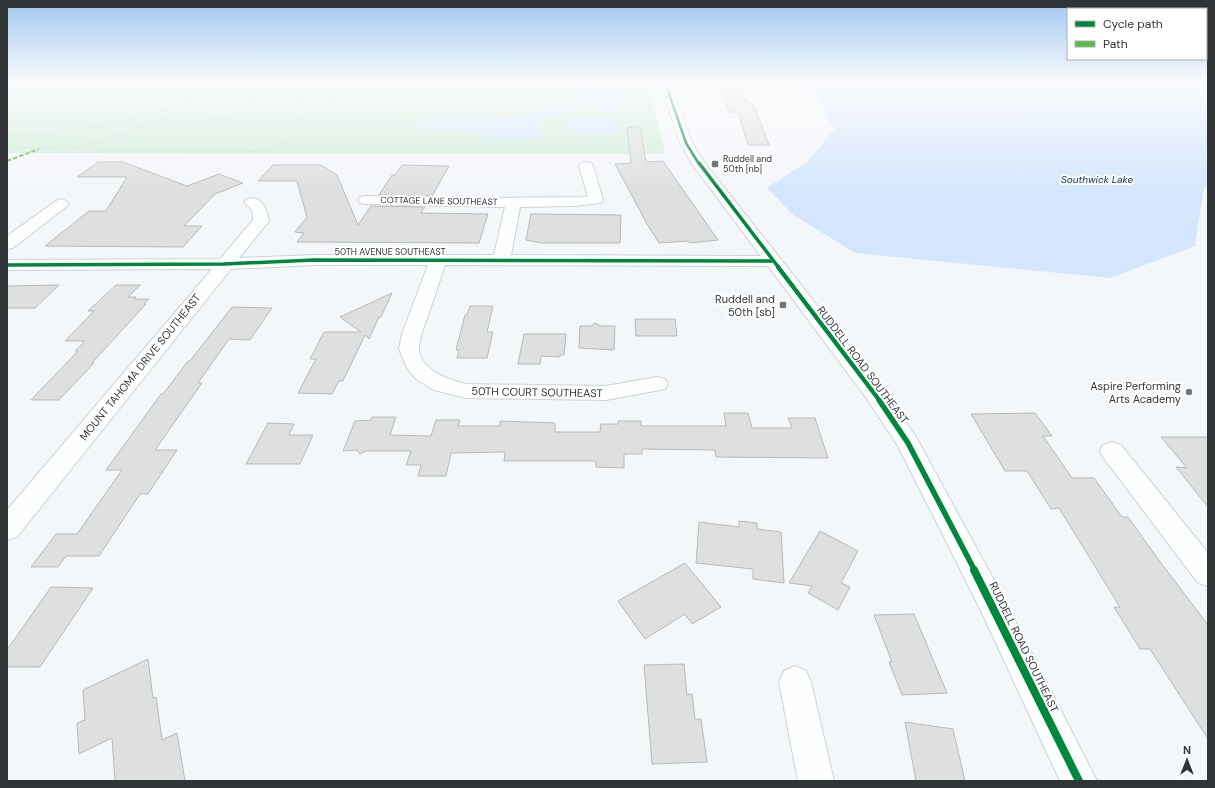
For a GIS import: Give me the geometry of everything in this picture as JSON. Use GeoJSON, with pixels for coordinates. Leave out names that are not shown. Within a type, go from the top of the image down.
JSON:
{"type":"FeatureCollection","features":[{"type":"Feature","properties":{"kind":"street","name":"RUDDELL ROAD SOUTHEAST"},"geometry":{"type":"LineString","coordinates":[[678,119],[686,143],[714,185],[875,394],[908,443],[991,602],[1079,781]]}},
{"type":"Feature","properties":{"kind":"street","name":"COTTAGE LANE SOUTHEAST"},"geometry":{"type":"LineString","coordinates":[[365,200],[425,201],[442,203],[513,203],[596,200],[586,166]]}},
{"type":"Feature","properties":{"kind":"street","name":"MOUNT TAHOMA DRIVE SOUTHEAST"},"geometry":{"type":"LineString","coordinates":[[7,529],[261,221],[259,210],[252,202]]}},
{"type":"Feature","properties":{"kind":"street","name":"COTTAGE LANE SOUTHEAST"},"geometry":{"type":"LineString","coordinates":[[501,260],[513,203]]}},
{"type":"Feature","properties":{"kind":"street"},"geometry":{"type":"LineString","coordinates":[[7,244],[60,204]]}},
{"type":"Feature","properties":{"kind":"street","name":"50TH AVENUE SOUTHEAST"},"geometry":{"type":"LineString","coordinates":[[7,265],[224,264],[314,260],[772,261]]}},
{"type":"Feature","properties":{"kind":"street","name":"50TH COURT SOUTHEAST"},"geometry":{"type":"LineString","coordinates":[[438,260],[412,334],[409,349],[414,363],[424,374],[442,385],[466,391],[606,393],[657,384]]}},
{"type":"Feature","properties":{"kind":"street"},"geometry":{"type":"LineString","coordinates":[[1112,451],[1208,574]]}},
{"type":"Feature","properties":{"kind":"street"},"geometry":{"type":"LineString","coordinates":[[795,682],[816,781]]}},
{"type":"Feature","properties":{"kind":"path"},"geometry":{"type":"LineString","coordinates":[[7,136],[80,129],[133,119]]}},
{"type":"Feature","properties":{"kind":"path"},"geometry":{"type":"LineString","coordinates":[[71,149],[105,140],[163,119]]}},
{"type":"Feature","properties":{"kind":"path"},"geometry":{"type":"LineString","coordinates":[[7,147],[270,151],[287,143],[302,119]]}},
{"type":"Feature","properties":{"kind":"green space"},"geometry":{"type":"Polygon","coordinates":[[[7,119],[657,119],[665,154],[7,153],[7,119]]]}},
{"type":"Feature","properties":{"kind":"water"},"geometry":{"type":"Polygon","coordinates":[[[426,119],[544,119],[538,123],[538,134],[532,139],[510,140],[470,132],[411,127],[418,121],[426,119]]]}},
{"type":"Feature","properties":{"kind":"water"},"geometry":{"type":"Polygon","coordinates":[[[577,119],[605,119],[619,126],[621,130],[601,135],[586,134],[566,127],[569,123],[577,119]]]}},
{"type":"Feature","properties":{"kind":"water","name":"Southwick Lake"},"geometry":{"type":"Polygon","coordinates":[[[829,119],[1208,119],[1208,187],[1204,187],[1195,246],[1110,278],[855,253],[792,214],[767,188],[808,161],[834,130],[829,119]]]}},
{"type":"Feature","properties":{"kind":"building"},"geometry":{"type":"Polygon","coordinates":[[[740,119],[759,119],[769,145],[748,145],[740,119]]]}},
{"type":"Feature","properties":{"kind":"building"},"geometry":{"type":"Polygon","coordinates":[[[640,126],[646,162],[663,161],[718,240],[690,243],[688,241],[659,243],[647,224],[615,164],[631,163],[627,128],[640,126]]]}},
{"type":"Feature","properties":{"kind":"building"},"geometry":{"type":"Polygon","coordinates":[[[98,162],[123,162],[187,186],[219,174],[243,183],[215,194],[184,226],[202,226],[183,247],[45,246],[89,211],[106,211],[127,177],[77,177],[98,162]]]}},
{"type":"Feature","properties":{"kind":"building"},"geometry":{"type":"Polygon","coordinates":[[[273,165],[321,165],[337,175],[358,225],[371,206],[425,207],[421,213],[488,214],[479,243],[297,242],[304,233],[295,232],[307,217],[297,181],[258,181],[273,165]]]}},
{"type":"Feature","properties":{"kind":"building"},"geometry":{"type":"Polygon","coordinates":[[[402,165],[449,166],[432,196],[379,195],[392,175],[395,175],[402,165]]]}},
{"type":"Feature","properties":{"kind":"building"},"geometry":{"type":"Polygon","coordinates":[[[531,214],[621,215],[620,243],[541,243],[526,240],[531,214]]]}},
{"type":"Feature","properties":{"kind":"building"},"geometry":{"type":"Polygon","coordinates":[[[59,285],[35,308],[7,308],[7,286],[59,285]]]}},
{"type":"Feature","properties":{"kind":"building"},"geometry":{"type":"Polygon","coordinates":[[[116,285],[140,285],[128,297],[136,297],[134,299],[149,299],[92,363],[94,363],[59,400],[31,400],[78,351],[75,351],[85,341],[65,341],[94,311],[88,311],[116,285]]]}},
{"type":"Feature","properties":{"kind":"building"},"geometry":{"type":"Polygon","coordinates":[[[392,293],[369,339],[365,335],[343,381],[339,381],[332,394],[298,393],[316,359],[310,359],[324,332],[361,332],[340,317],[392,293]]]}},
{"type":"Feature","properties":{"kind":"building"},"geometry":{"type":"Polygon","coordinates":[[[470,306],[493,306],[487,332],[493,332],[487,358],[457,358],[459,350],[456,350],[465,315],[467,315],[470,306]]]}},
{"type":"Feature","properties":{"kind":"building"},"geometry":{"type":"Polygon","coordinates":[[[232,307],[272,308],[250,340],[229,339],[198,383],[202,383],[155,450],[177,450],[148,494],[140,494],[99,556],[66,556],[58,567],[31,567],[56,534],[77,534],[122,470],[106,470],[161,394],[163,394],[188,361],[190,361],[232,307]]]}},
{"type":"Feature","properties":{"kind":"building"},"geometry":{"type":"Polygon","coordinates":[[[635,319],[675,319],[677,336],[636,336],[635,319]]]}},
{"type":"Feature","properties":{"kind":"building"},"geometry":{"type":"Polygon","coordinates":[[[595,323],[601,326],[615,326],[614,350],[579,348],[580,326],[591,326],[595,323]]]}},
{"type":"Feature","properties":{"kind":"building"},"geometry":{"type":"Polygon","coordinates":[[[524,334],[566,334],[564,355],[560,355],[560,357],[541,356],[540,364],[518,364],[524,334]]]}},
{"type":"Feature","properties":{"kind":"building"},"geometry":{"type":"Polygon","coordinates":[[[724,413],[748,413],[752,428],[792,428],[788,418],[815,418],[828,458],[716,457],[715,450],[642,449],[642,454],[624,454],[624,468],[596,467],[596,461],[504,461],[505,452],[451,453],[446,476],[418,476],[421,465],[406,465],[411,451],[366,451],[360,454],[357,450],[343,451],[355,421],[371,420],[372,417],[396,417],[390,435],[431,436],[436,420],[460,420],[458,426],[500,426],[500,421],[555,423],[555,432],[600,432],[601,424],[618,424],[618,421],[641,421],[641,426],[726,426],[724,413]]]}},
{"type":"Feature","properties":{"kind":"building"},"geometry":{"type":"Polygon","coordinates":[[[1035,413],[1052,436],[1043,436],[1072,478],[1094,478],[1122,517],[1128,517],[1208,625],[1208,739],[1150,649],[1140,649],[1114,607],[1120,607],[1059,508],[1051,509],[1027,471],[1005,471],[971,414],[1035,413]]]}},
{"type":"Feature","properties":{"kind":"building"},"geometry":{"type":"Polygon","coordinates":[[[268,423],[294,424],[289,435],[313,435],[300,464],[246,464],[268,423]]]}},
{"type":"Feature","properties":{"kind":"building"},"geometry":{"type":"Polygon","coordinates":[[[1161,437],[1208,437],[1208,507],[1176,467],[1187,468],[1161,437]]]}},
{"type":"Feature","properties":{"kind":"building"},"geometry":{"type":"Polygon","coordinates":[[[739,521],[757,523],[757,529],[781,532],[784,583],[753,579],[753,569],[696,563],[699,522],[739,527],[739,521]]]}},
{"type":"Feature","properties":{"kind":"building"},"geometry":{"type":"Polygon","coordinates":[[[820,531],[858,551],[841,583],[850,587],[838,610],[808,593],[812,586],[789,583],[820,531]]]}},
{"type":"Feature","properties":{"kind":"building"},"geometry":{"type":"Polygon","coordinates":[[[685,563],[721,607],[692,624],[685,614],[645,639],[618,601],[685,563]]]}},
{"type":"Feature","properties":{"kind":"building"},"geometry":{"type":"Polygon","coordinates":[[[51,587],[93,588],[40,667],[7,667],[7,650],[51,587]]]}},
{"type":"Feature","properties":{"kind":"building"},"geometry":{"type":"Polygon","coordinates":[[[914,614],[947,693],[902,695],[889,662],[892,662],[874,615],[914,614]]]}},
{"type":"Feature","properties":{"kind":"building"},"geometry":{"type":"Polygon","coordinates":[[[148,659],[153,698],[156,697],[162,740],[177,733],[185,781],[115,781],[112,738],[79,754],[77,723],[85,720],[83,690],[148,659]]]}},
{"type":"Feature","properties":{"kind":"building"},"geometry":{"type":"Polygon","coordinates":[[[684,664],[687,695],[692,694],[695,719],[701,719],[707,762],[652,764],[644,665],[684,664]]]}},
{"type":"Feature","properties":{"kind":"building"},"geometry":{"type":"Polygon","coordinates":[[[905,722],[953,729],[965,781],[916,781],[905,722]]]}},
{"type":"Feature","properties":{"kind":"marked path"},"geometry":{"type":"LineString","coordinates":[[7,161],[39,149]]}},
{"type":"Feature","properties":{"kind":"cycle path"},"geometry":{"type":"LineString","coordinates":[[678,119],[686,143],[700,165],[875,394],[908,443],[991,602],[1079,781]]}},
{"type":"Feature","properties":{"kind":"cycle path"},"geometry":{"type":"LineString","coordinates":[[7,265],[224,264],[314,260],[772,261]]}},
{"type":"Feature","properties":{"kind":"place","name":"Ruddell and 50th [nb]"},"geometry":{"type":"Point","coordinates":[715,164]}},
{"type":"Feature","properties":{"kind":"place","name":"Ruddell and 50th [sb]"},"geometry":{"type":"Point","coordinates":[783,305]}},
{"type":"Feature","properties":{"kind":"place","name":"Aspire Performing Arts Academy"},"geometry":{"type":"Point","coordinates":[1189,392]}}]}
